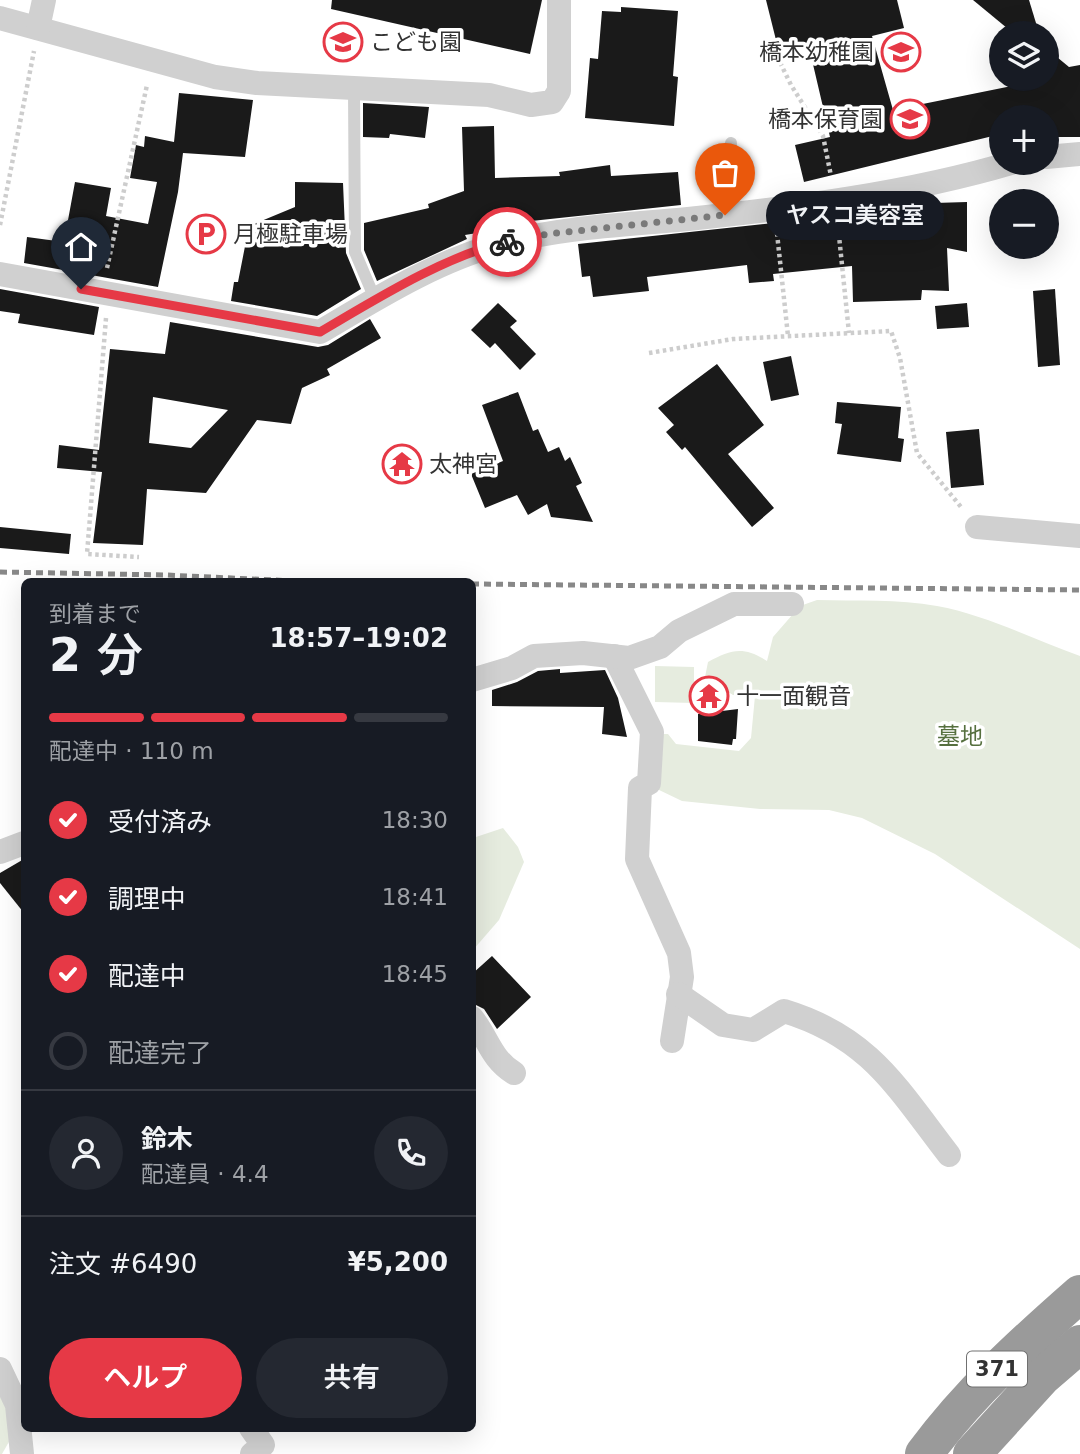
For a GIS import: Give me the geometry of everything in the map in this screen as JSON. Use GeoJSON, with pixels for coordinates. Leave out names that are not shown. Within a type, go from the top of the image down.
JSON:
{"type":"FeatureCollection","features":[{"type":"Feature","properties":{"kind":"highway","name":"371"},"geometry":{"type":"LineString","coordinates":[[924,1454],[976,1390],[1015,1350],[1080,1294]]}},
{"type":"Feature","properties":{"kind":"highway","name":"371"},"geometry":{"type":"LineString","coordinates":[[972,1454],[1042,1377],[1080,1344]]}},
{"type":"Feature","properties":{"kind":"street"},"geometry":{"type":"LineString","coordinates":[[38,28],[44,0]]}},
{"type":"Feature","properties":{"kind":"street"},"geometry":{"type":"LineString","coordinates":[[0,18],[151,60],[257,83],[489,95],[531,104],[552,102],[559,91],[559,0]]}},
{"type":"Feature","properties":{"kind":"street"},"geometry":{"type":"LineString","coordinates":[[1059,156],[1080,154]]}},
{"type":"Feature","properties":{"kind":"street"},"geometry":{"type":"LineString","coordinates":[[0,274],[320,332],[375,299],[455,260],[499,244],[548,234],[774,208],[951,181],[989,170]]}},
{"type":"Feature","properties":{"kind":"street"},"geometry":{"type":"LineString","coordinates":[[977,527],[1080,536]]}},
{"type":"Feature","properties":{"kind":"street"},"geometry":{"type":"LineString","coordinates":[[476,679],[512,668],[534,656],[583,653],[629,658],[660,647],[679,631],[734,604],[792,604]]}},
{"type":"Feature","properties":{"kind":"street"},"geometry":{"type":"LineString","coordinates":[[614,656],[652,732],[649,783],[640,788],[637,859],[679,953],[682,977],[672,1041]]}},
{"type":"Feature","properties":{"kind":"street"},"geometry":{"type":"LineString","coordinates":[[0,852],[21,844]]}},
{"type":"Feature","properties":{"kind":"street"},"geometry":{"type":"LineString","coordinates":[[678,994],[723,1024],[753,1030],[784,1010],[810,1018],[856,1043],[877,1063],[949,1155]]}},
{"type":"Feature","properties":{"kind":"street"},"geometry":{"type":"LineString","coordinates":[[476,1023],[485,1033],[491,1053],[514,1073]]}},
{"type":"Feature","properties":{"kind":"street"},"geometry":{"type":"LineString","coordinates":[[0,1370],[17,1405],[22,1454]]}},
{"type":"Feature","properties":{"kind":"lane"},"geometry":{"type":"LineString","coordinates":[[354,90],[355,252],[375,299]]}},
{"type":"Feature","properties":{"kind":"lane"},"geometry":{"type":"LineString","coordinates":[[725,215],[731,143]]}},
{"type":"Feature","properties":{"kind":"path"},"geometry":{"type":"LineString","coordinates":[[0,225],[38,28]]}},
{"type":"Feature","properties":{"kind":"path"},"geometry":{"type":"LineString","coordinates":[[139,557],[86,554],[108,294],[105,279],[151,60]]}},
{"type":"Feature","properties":{"kind":"path"},"geometry":{"type":"LineString","coordinates":[[774,208],[788,336]]}},
{"type":"Feature","properties":{"kind":"path"},"geometry":{"type":"LineString","coordinates":[[649,353],[733,339],[891,331],[900,358],[916,453],[977,527]]}},
{"type":"Feature","properties":{"kind":"green space","name":"墓地"},"geometry":{"type":"Polygon","coordinates":[[[817,600],[892,601],[937,606],[991,621],[1080,656],[1080,949],[935,854],[862,818],[829,810],[760,809],[682,801],[657,789],[661,734],[668,734],[676,744],[739,751],[751,738],[755,696],[733,695],[705,677],[708,662],[738,651],[751,653],[767,661],[773,637],[800,606],[817,600]]]}},
{"type":"Feature","properties":{"kind":"green space"},"geometry":{"type":"Polygon","coordinates":[[[655,666],[694,667],[694,703],[655,702],[655,666]]]}},
{"type":"Feature","properties":{"kind":"green space"},"geometry":{"type":"Polygon","coordinates":[[[503,828],[518,847],[524,862],[499,920],[476,947],[476,837],[503,828]]]}},
{"type":"Feature","properties":{"kind":"green space"},"geometry":{"type":"Polygon","coordinates":[[[0,1372],[14,1433],[2,1454],[0,1454],[0,1372]]]}},
{"type":"Feature","properties":{"kind":"building"},"geometry":{"type":"Polygon","coordinates":[[[332,0],[542,0],[530,54],[331,9],[332,0]]]}},
{"type":"Feature","properties":{"kind":"building"},"geometry":{"type":"Polygon","coordinates":[[[766,0],[897,0],[904,28],[872,36],[893,110],[989,91],[1059,91],[1059,59],[1069,67],[1080,65],[1080,137],[1059,137],[1059,105],[989,105],[989,137],[804,182],[795,145],[830,137],[808,43],[779,52],[766,0]]]}},
{"type":"Feature","properties":{"kind":"building"},"geometry":{"type":"Polygon","coordinates":[[[973,0],[1029,0],[1035,21],[998,21],[973,0]]]}},
{"type":"Feature","properties":{"kind":"building"},"geometry":{"type":"Polygon","coordinates":[[[621,7],[678,11],[673,76],[678,77],[674,126],[585,118],[590,58],[598,59],[602,11],[621,12],[621,7]]]}},
{"type":"Feature","properties":{"kind":"building"},"geometry":{"type":"Polygon","coordinates":[[[179,93],[253,100],[245,157],[183,153],[178,192],[158,287],[24,263],[27,237],[64,242],[75,182],[111,188],[106,216],[148,224],[157,182],[130,178],[136,145],[144,147],[145,136],[174,142],[179,93]]]}},
{"type":"Feature","properties":{"kind":"building"},"geometry":{"type":"Polygon","coordinates":[[[363,103],[429,107],[425,138],[390,134],[389,138],[363,137],[363,103]]]}},
{"type":"Feature","properties":{"kind":"building"},"geometry":{"type":"Polygon","coordinates":[[[494,126],[495,178],[560,176],[559,172],[610,165],[611,176],[678,172],[681,205],[494,225],[495,230],[465,235],[467,239],[377,281],[364,250],[364,223],[429,208],[428,204],[464,191],[462,127],[494,126]]]}},
{"type":"Feature","properties":{"kind":"building"},"geometry":{"type":"Polygon","coordinates":[[[295,182],[343,183],[346,253],[361,289],[317,316],[231,301],[234,282],[238,282],[249,226],[295,207],[295,182]]]}},
{"type":"Feature","properties":{"kind":"building"},"geometry":{"type":"Polygon","coordinates":[[[967,202],[967,252],[947,248],[949,291],[922,290],[921,300],[853,302],[852,266],[773,274],[774,281],[749,283],[747,265],[647,277],[649,291],[593,297],[590,276],[582,277],[578,244],[819,218],[902,215],[902,204],[967,202]]]}},
{"type":"Feature","properties":{"kind":"building"},"geometry":{"type":"Polygon","coordinates":[[[0,289],[99,307],[94,335],[18,323],[20,314],[0,311],[0,289]]]}},
{"type":"Feature","properties":{"kind":"building"},"geometry":{"type":"Polygon","coordinates":[[[1055,289],[1060,365],[1038,367],[1033,291],[1055,289]]]}},
{"type":"Feature","properties":{"kind":"building"},"geometry":{"type":"Polygon","coordinates":[[[498,303],[517,321],[510,327],[536,354],[520,370],[495,343],[490,348],[471,330],[498,303]]]}},
{"type":"Feature","properties":{"kind":"building"},"geometry":{"type":"Polygon","coordinates":[[[967,303],[969,327],[937,329],[935,306],[967,303]]]}},
{"type":"Feature","properties":{"kind":"building"},"geometry":{"type":"Polygon","coordinates":[[[370,319],[381,338],[327,369],[330,375],[302,388],[291,424],[257,420],[206,493],[147,489],[143,545],[93,543],[102,472],[57,468],[59,445],[99,450],[110,349],[165,354],[170,322],[318,347],[328,345],[370,319]],[[153,397],[149,443],[191,448],[228,410],[153,397]]]}},
{"type":"Feature","properties":{"kind":"building"},"geometry":{"type":"Polygon","coordinates":[[[791,356],[799,395],[771,401],[763,362],[791,356]]]}},
{"type":"Feature","properties":{"kind":"building"},"geometry":{"type":"Polygon","coordinates":[[[717,364],[764,425],[728,454],[774,508],[752,527],[685,447],[682,450],[666,432],[674,425],[658,408],[717,364]]]}},
{"type":"Feature","properties":{"kind":"building"},"geometry":{"type":"Polygon","coordinates":[[[518,392],[533,431],[538,429],[548,452],[559,447],[565,461],[570,457],[582,483],[576,486],[593,522],[551,517],[547,504],[528,515],[517,495],[485,508],[471,474],[503,461],[482,405],[518,392]]]}},
{"type":"Feature","properties":{"kind":"building"},"geometry":{"type":"Polygon","coordinates":[[[837,402],[901,407],[898,438],[904,439],[901,462],[837,454],[842,424],[835,423],[837,402]]]}},
{"type":"Feature","properties":{"kind":"building"},"geometry":{"type":"Polygon","coordinates":[[[979,429],[984,485],[951,488],[946,432],[979,429]]]}},
{"type":"Feature","properties":{"kind":"building"},"geometry":{"type":"Polygon","coordinates":[[[0,527],[71,534],[69,554],[0,548],[0,527]]]}},
{"type":"Feature","properties":{"kind":"building"},"geometry":{"type":"Polygon","coordinates":[[[560,669],[560,673],[605,670],[618,698],[627,737],[602,734],[604,707],[492,706],[492,690],[517,682],[538,671],[560,669]]]}},
{"type":"Feature","properties":{"kind":"building"},"geometry":{"type":"Polygon","coordinates":[[[738,709],[736,739],[733,739],[732,745],[698,741],[698,714],[738,709]]]}},
{"type":"Feature","properties":{"kind":"building"},"geometry":{"type":"Polygon","coordinates":[[[21,861],[21,909],[0,883],[0,873],[21,861]]]}},
{"type":"Feature","properties":{"kind":"building"},"geometry":{"type":"Polygon","coordinates":[[[492,956],[531,997],[497,1029],[484,1009],[476,1005],[476,970],[492,956]]]}},
{"type":"Feature","properties":{"kind":"railway"},"geometry":{"type":"LineString","coordinates":[[0,572],[231,578]]}},
{"type":"Feature","properties":{"kind":"railway"},"geometry":{"type":"LineString","coordinates":[[476,584],[1080,590]]}},
{"type":"Feature","properties":{"kind":"way so far"},"geometry":{"type":"LineString","coordinates":[[507,242],[548,234],[725,215]]}},
{"type":"Feature","properties":{"kind":"place","name":"こども園"},"geometry":{"type":"Point","coordinates":[343,42]}},
{"type":"Feature","properties":{"kind":"place","name":"橋本幼稚園"},"geometry":{"type":"Point","coordinates":[901,52]}},
{"type":"Feature","properties":{"kind":"place","name":"橋本保育園"},"geometry":{"type":"Point","coordinates":[910,119]}},
{"type":"Feature","properties":{"kind":"place","name":"ヤスコ美容室"},"geometry":{"type":"Point","coordinates":[725,215]}},
{"type":"Feature","properties":{"kind":"place","name":"月極駐車場"},"geometry":{"type":"Point","coordinates":[206,234]}},
{"type":"Feature","properties":{"kind":"place","name":"太神宮"},"geometry":{"type":"Point","coordinates":[402,464]}},
{"type":"Feature","properties":{"kind":"place","name":"十一面観音"},"geometry":{"type":"Point","coordinates":[709,696]}},
{"type":"Feature","properties":{"kind":"route"},"geometry":{"type":"LineString","coordinates":[[81,289],[320,332],[375,299],[455,260],[507,242]]}}]}
